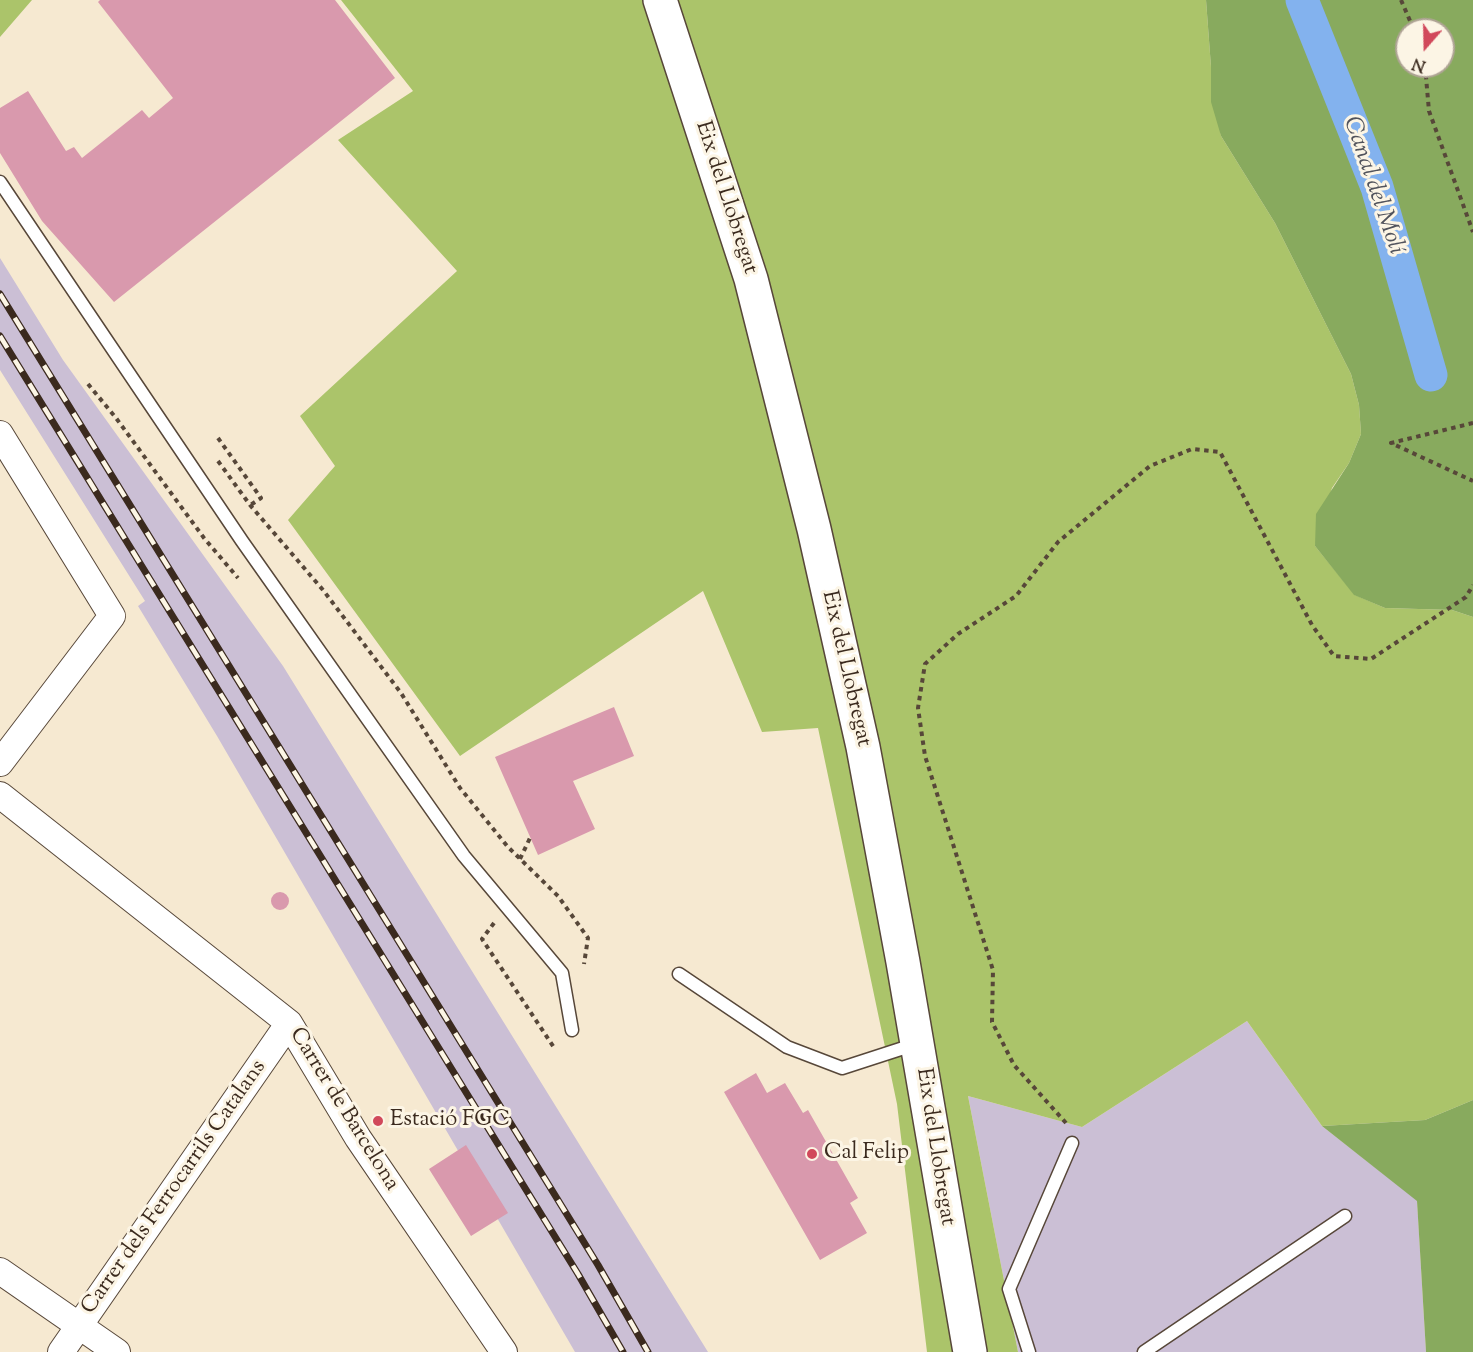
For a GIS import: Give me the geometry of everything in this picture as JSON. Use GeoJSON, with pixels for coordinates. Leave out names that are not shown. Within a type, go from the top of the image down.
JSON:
{"type":"FeatureCollection","features":[{"type":"Feature","properties":{"kind":"highway","name":"Eix del Llobregat"},"geometry":{"type":"LineString","coordinates":[[660,0],[751,279],[814,529],[863,747],[970,1352]]}},
{"type":"Feature","properties":{"kind":"street"},"geometry":{"type":"LineString","coordinates":[[0,435],[112,616],[0,763]]}},
{"type":"Feature","properties":{"kind":"street","name":"Carrer de Barcelona"},"geometry":{"type":"LineString","coordinates":[[0,795],[289,1023],[358,1138],[504,1352]]}},
{"type":"Feature","properties":{"kind":"street","name":"Carrer dels Ferrocarrils Catalans"},"geometry":{"type":"LineString","coordinates":[[61,1352],[289,1023]]}},
{"type":"Feature","properties":{"kind":"street"},"geometry":{"type":"LineString","coordinates":[[0,1271],[117,1352]]}},
{"type":"Feature","properties":{"kind":"lane"},"geometry":{"type":"LineString","coordinates":[[0,182],[242,541],[464,856],[562,973],[572,1030]]}},
{"type":"Feature","properties":{"kind":"lane"},"geometry":{"type":"LineString","coordinates":[[678,974],[787,1047],[842,1068],[917,1044]]}},
{"type":"Feature","properties":{"kind":"lane"},"geometry":{"type":"LineString","coordinates":[[1029,1352],[1009,1289],[1072,1143]]}},
{"type":"Feature","properties":{"kind":"lane"},"geometry":{"type":"LineString","coordinates":[[1144,1352],[1345,1216]]}},
{"type":"Feature","properties":{"kind":"path"},"geometry":{"type":"LineString","coordinates":[[1401,0],[1409,18]]}},
{"type":"Feature","properties":{"kind":"path"},"geometry":{"type":"LineString","coordinates":[[1426,78],[1429,111],[1473,232]]}},
{"type":"Feature","properties":{"kind":"path"},"geometry":{"type":"LineString","coordinates":[[1473,423],[1391,443],[1473,481]]}},
{"type":"Feature","properties":{"kind":"path"},"geometry":{"type":"LineString","coordinates":[[218,438],[261,498]]}},
{"type":"Feature","properties":{"kind":"path"},"geometry":{"type":"LineString","coordinates":[[1072,1143],[1070,1127],[1014,1065],[992,1022],[993,970],[925,756],[918,708],[925,664],[958,634],[1016,596],[1058,542],[1150,466],[1192,449],[1220,452],[1312,625],[1334,656],[1371,659],[1466,597],[1473,585]]}},
{"type":"Feature","properties":{"kind":"path"},"geometry":{"type":"LineString","coordinates":[[217,459],[250,505],[323,590],[394,683],[460,788],[508,847],[558,896],[588,938],[583,970]]}},
{"type":"Feature","properties":{"kind":"path"},"geometry":{"type":"LineString","coordinates":[[520,859],[530,838]]}},
{"type":"Feature","properties":{"kind":"path"},"geometry":{"type":"LineString","coordinates":[[550,1040],[572,1030]]}},
{"type":"Feature","properties":{"kind":"shaded area"},"geometry":{"type":"Polygon","coordinates":[[[0,258],[63,360],[283,666],[708,1352],[575,1352],[217,736],[138,606],[145,601],[0,370],[0,258]]]}},
{"type":"Feature","properties":{"kind":"shaded area"},"geometry":{"type":"Polygon","coordinates":[[[1247,1021],[1322,1126],[1417,1200],[1426,1352],[1018,1352],[968,1096],[1082,1127],[1247,1021]]]}},
{"type":"Feature","properties":{"kind":"green space"},"geometry":{"type":"Polygon","coordinates":[[[0,0],[32,0],[0,37],[0,0]]]}},
{"type":"Feature","properties":{"kind":"green space"},"geometry":{"type":"Polygon","coordinates":[[[341,0],[1206,0],[1211,67],[1221,136],[1275,223],[1351,374],[1359,405],[1361,434],[1349,463],[1332,488],[1315,546],[1355,595],[1385,608],[1452,610],[1473,617],[1473,1100],[1425,1120],[1322,1126],[1247,1021],[1082,1127],[968,1096],[1018,1352],[927,1352],[897,1104],[818,728],[762,732],[703,591],[460,756],[288,520],[335,466],[300,416],[457,271],[338,140],[413,91],[341,0]]]}},
{"type":"Feature","properties":{"kind":"green space"},"geometry":{"type":"Polygon","coordinates":[[[1206,0],[1473,0],[1473,617],[1452,610],[1385,608],[1354,595],[1315,546],[1316,514],[1349,463],[1361,434],[1359,405],[1351,374],[1275,223],[1221,136],[1211,102],[1206,0]]]}},
{"type":"Feature","properties":{"kind":"green space"},"geometry":{"type":"Polygon","coordinates":[[[1473,1100],[1473,1352],[1426,1352],[1417,1201],[1322,1126],[1425,1120],[1473,1100]]]}},
{"type":"Feature","properties":{"kind":"building"},"geometry":{"type":"Polygon","coordinates":[[[100,0],[335,0],[395,78],[114,302],[42,221],[0,153],[0,108],[28,91],[66,151],[74,147],[82,158],[142,110],[149,118],[173,98],[98,2],[100,0]]]}},
{"type":"Feature","properties":{"kind":"building"},"geometry":{"type":"Polygon","coordinates":[[[614,707],[634,756],[573,781],[595,829],[538,855],[495,757],[614,707]]]}},
{"type":"Feature","properties":{"kind":"building"},"geometry":{"type":"Polygon","coordinates":[[[276,892],[284,892],[289,897],[287,908],[276,910],[271,905],[271,897],[276,892]]]}},
{"type":"Feature","properties":{"kind":"building"},"geometry":{"type":"Polygon","coordinates":[[[756,1073],[767,1093],[785,1083],[803,1113],[808,1110],[858,1198],[850,1203],[867,1233],[820,1260],[724,1092],[756,1073]]]}},
{"type":"Feature","properties":{"kind":"building"},"geometry":{"type":"Polygon","coordinates":[[[466,1145],[508,1213],[471,1236],[429,1169],[466,1145]]]}},
{"type":"Feature","properties":{"kind":"waterway","name":"Canal del Molí"},"geometry":{"type":"LineString","coordinates":[[1302,0],[1377,187],[1431,375]]}},
{"type":"Feature","properties":{"kind":"railway"},"geometry":{"type":"LineString","coordinates":[[0,294],[598,1265],[648,1352]]}},
{"type":"Feature","properties":{"kind":"railway"},"geometry":{"type":"LineString","coordinates":[[0,336],[578,1274],[623,1352]]}},
{"type":"Feature","properties":{"kind":"place","name":"Estació FGC"},"geometry":{"type":"Point","coordinates":[378,1121]}},
{"type":"Feature","properties":{"kind":"place","name":"Cal Felip"},"geometry":{"type":"Point","coordinates":[812,1154]}}]}
